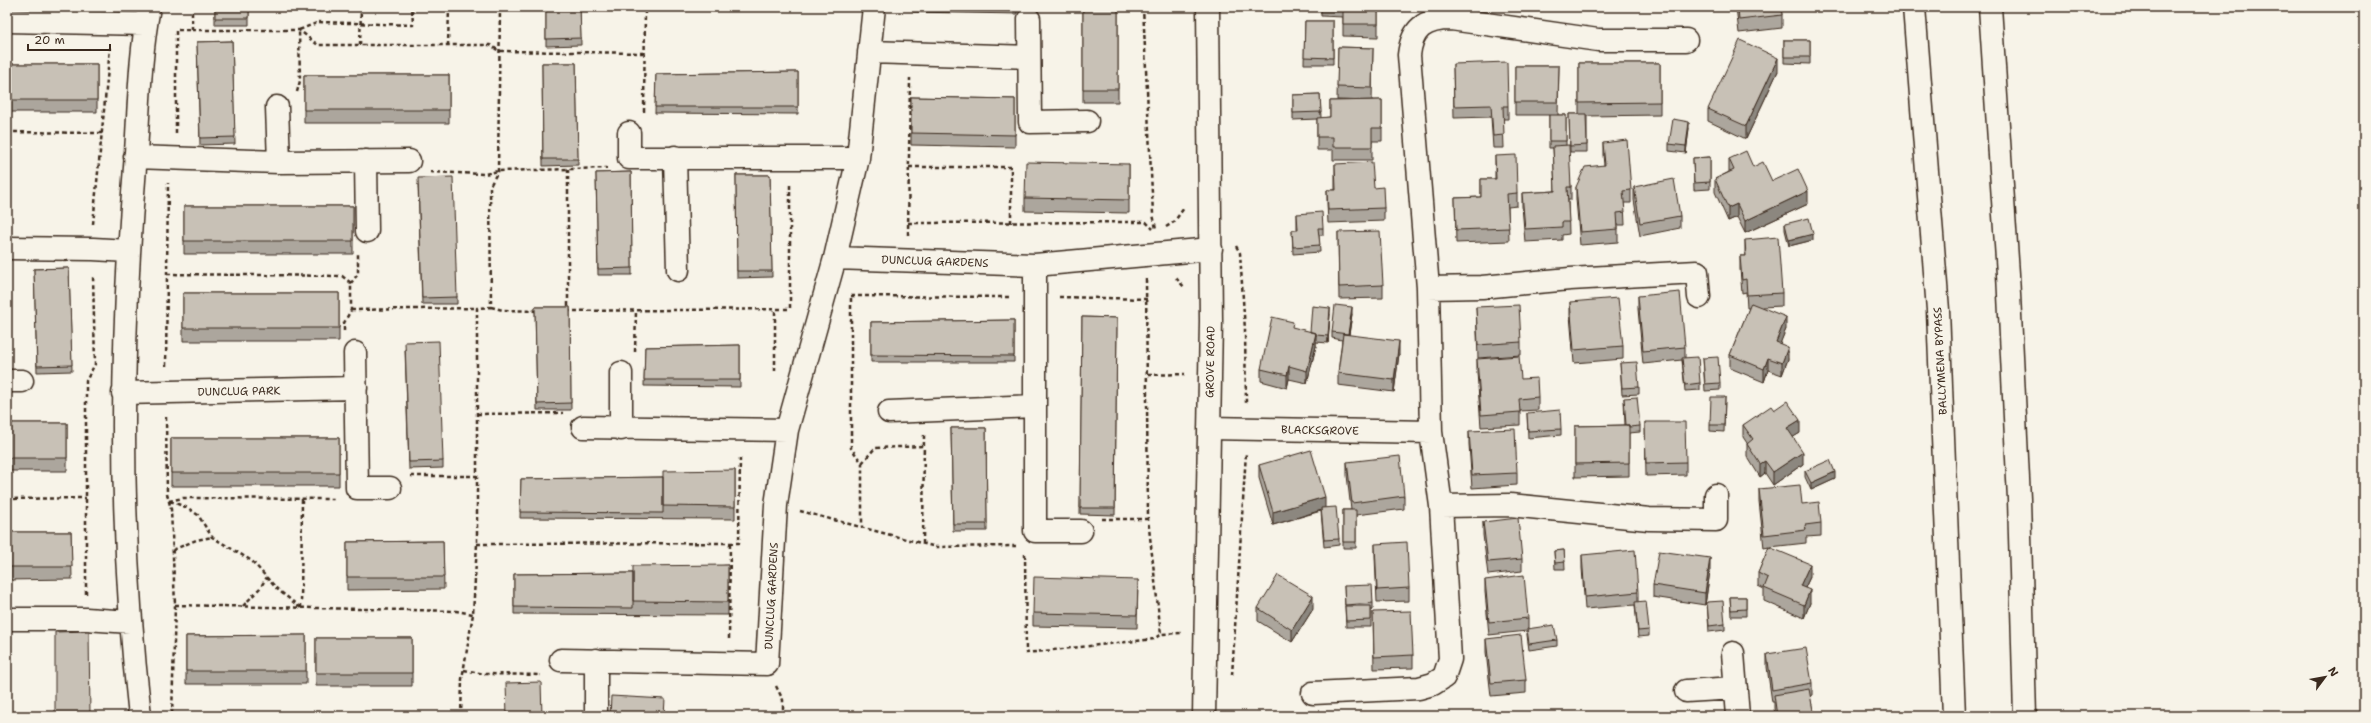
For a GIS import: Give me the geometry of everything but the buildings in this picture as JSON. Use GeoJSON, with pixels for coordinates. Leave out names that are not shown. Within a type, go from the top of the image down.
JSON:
{"type":"FeatureCollection","features":[{"type":"Feature","properties":{"kind":"main road","name":"DUNCLUG GARDENS"},"geometry":{"type":"LineString","coordinates":[[561,660],[766,664],[776,505],[787,430],[836,258],[858,158],[874,7]]}},
{"type":"Feature","properties":{"kind":"main road","name":"GROVE ROAD"},"geometry":{"type":"LineString","coordinates":[[1204,716],[1211,249],[1208,7]]}},
{"type":"Feature","properties":{"kind":"main road","name":"BALLYMENA BYPASS"},"geometry":{"type":"LineString","coordinates":[[1914,7],[1938,310],[1954,716]]}},
{"type":"Feature","properties":{"kind":"main road"},"geometry":{"type":"LineString","coordinates":[[1990,7],[2007,259],[2019,499],[2025,716]]}},
{"type":"Feature","properties":{"kind":"main road"},"geometry":{"type":"LineString","coordinates":[[11,16],[112,23],[147,16],[128,252],[123,393],[130,622],[140,716]]}},
{"type":"Feature","properties":{"kind":"main road"},"geometry":{"type":"LineString","coordinates":[[1029,19],[1030,122],[1087,121]]}},
{"type":"Feature","properties":{"kind":"main road"},"geometry":{"type":"LineString","coordinates":[[1313,693],[1427,687],[1440,681],[1446,675],[1450,659],[1441,506],[1431,432],[1428,288],[1409,55],[1412,38],[1416,31],[1431,21],[1458,19],[1598,40],[1686,40]]}},
{"type":"Feature","properties":{"kind":"main road"},"geometry":{"type":"LineString","coordinates":[[869,52],[1029,57]]}},
{"type":"Feature","properties":{"kind":"main road"},"geometry":{"type":"LineString","coordinates":[[277,107],[279,162]]}},
{"type":"Feature","properties":{"kind":"main road"},"geometry":{"type":"LineString","coordinates":[[629,133],[629,158],[858,158]]}},
{"type":"Feature","properties":{"kind":"main road"},"geometry":{"type":"LineString","coordinates":[[135,157],[279,162],[408,161]]}},
{"type":"Feature","properties":{"kind":"main road"},"geometry":{"type":"LineString","coordinates":[[676,157],[678,270]]}},
{"type":"Feature","properties":{"kind":"main road"},"geometry":{"type":"LineString","coordinates":[[366,161],[367,231]]}},
{"type":"Feature","properties":{"kind":"main road","name":"DUNCLUG GARDENS"},"geometry":{"type":"LineString","coordinates":[[836,258],[1035,265],[1156,243],[1211,249]]}},
{"type":"Feature","properties":{"kind":"main road"},"geometry":{"type":"LineString","coordinates":[[7,248],[93,249],[128,252]]}},
{"type":"Feature","properties":{"kind":"main road"},"geometry":{"type":"LineString","coordinates":[[1035,265],[1035,406],[1030,538],[1081,531]]}},
{"type":"Feature","properties":{"kind":"main road"},"geometry":{"type":"LineString","coordinates":[[1428,288],[1482,287],[1570,279],[1697,272],[1699,297]]}},
{"type":"Feature","properties":{"kind":"main road"},"geometry":{"type":"LineString","coordinates":[[355,353],[356,488],[390,488]]}},
{"type":"Feature","properties":{"kind":"main road"},"geometry":{"type":"LineString","coordinates":[[621,373],[621,429]]}},
{"type":"Feature","properties":{"kind":"main road","name":"DUNCLUG PARK"},"geometry":{"type":"LineString","coordinates":[[123,393],[356,388]]}},
{"type":"Feature","properties":{"kind":"main road"},"geometry":{"type":"LineString","coordinates":[[889,412],[1035,406]]}},
{"type":"Feature","properties":{"kind":"main road"},"geometry":{"type":"LineString","coordinates":[[582,427],[621,429],[787,430]]}},
{"type":"Feature","properties":{"kind":"main road","name":"BLACKSGROVE"},"geometry":{"type":"LineString","coordinates":[[1209,428],[1431,432]]}},
{"type":"Feature","properties":{"kind":"main road"},"geometry":{"type":"LineString","coordinates":[[1441,506],[1510,505],[1649,519],[1716,520],[1716,495]]}},
{"type":"Feature","properties":{"kind":"main road"},"geometry":{"type":"LineString","coordinates":[[7,619],[86,619],[130,622]]}},
{"type":"Feature","properties":{"kind":"main road"},"geometry":{"type":"LineString","coordinates":[[1733,653],[1738,716]]}},
{"type":"Feature","properties":{"kind":"main road"},"geometry":{"type":"LineString","coordinates":[[596,660],[596,716]]}},
{"type":"Feature","properties":{"kind":"main road"},"geometry":{"type":"LineString","coordinates":[[1686,691],[1736,688]]}},
{"type":"Feature","properties":{"kind":"path"},"geometry":{"type":"LineString","coordinates":[[192,7],[192,30]]}},
{"type":"Feature","properties":{"kind":"path"},"geometry":{"type":"LineString","coordinates":[[360,45],[361,7]]}},
{"type":"Feature","properties":{"kind":"path"},"geometry":{"type":"LineString","coordinates":[[172,716],[175,605],[172,509],[167,494],[166,393],[167,274],[176,30],[299,30],[319,22],[413,25],[412,7]]}},
{"type":"Feature","properties":{"kind":"path"},"geometry":{"type":"LineString","coordinates":[[448,46],[449,7]]}},
{"type":"Feature","properties":{"kind":"path"},"geometry":{"type":"LineString","coordinates":[[351,310],[491,307],[490,186],[498,171],[500,7]]}},
{"type":"Feature","properties":{"kind":"path"},"geometry":{"type":"LineString","coordinates":[[629,133],[644,116],[645,7]]}},
{"type":"Feature","properties":{"kind":"path"},"geometry":{"type":"LineString","coordinates":[[1143,7],[1153,214],[1156,243],[1161,272],[1176,278],[1185,288],[1185,296]]}},
{"type":"Feature","properties":{"kind":"path"},"geometry":{"type":"LineString","coordinates":[[86,619],[86,381],[95,364],[93,249],[112,23]]}},
{"type":"Feature","properties":{"kind":"path"},"geometry":{"type":"LineString","coordinates":[[299,30],[318,46],[490,46],[499,51],[644,53]]}},
{"type":"Feature","properties":{"kind":"path"},"geometry":{"type":"LineString","coordinates":[[277,107],[297,92],[300,81],[299,30]]}},
{"type":"Feature","properties":{"kind":"path"},"geometry":{"type":"LineString","coordinates":[[908,260],[910,54]]}},
{"type":"Feature","properties":{"kind":"path"},"geometry":{"type":"LineString","coordinates":[[7,132],[102,133]]}},
{"type":"Feature","properties":{"kind":"path"},"geometry":{"type":"LineString","coordinates":[[408,161],[424,172],[485,174],[498,171],[612,168],[629,158]]}},
{"type":"Feature","properties":{"kind":"path"},"geometry":{"type":"LineString","coordinates":[[909,167],[1011,167],[1011,224]]}},
{"type":"Feature","properties":{"kind":"path"},"geometry":{"type":"LineString","coordinates":[[568,169],[568,311]]}},
{"type":"Feature","properties":{"kind":"path"},"geometry":{"type":"LineString","coordinates":[[1156,243],[1184,208],[1184,200]]}},
{"type":"Feature","properties":{"kind":"path"},"geometry":{"type":"LineString","coordinates":[[908,223],[1011,224],[1146,222],[1156,243]]}},
{"type":"Feature","properties":{"kind":"path"},"geometry":{"type":"LineString","coordinates":[[355,353],[344,341],[344,323],[351,310],[351,283],[358,274],[358,251],[367,231]]}},
{"type":"Feature","properties":{"kind":"path"},"geometry":{"type":"LineString","coordinates":[[167,274],[342,276],[351,283]]}},
{"type":"Feature","properties":{"kind":"path"},"geometry":{"type":"LineString","coordinates":[[824,296],[1147,299],[1148,519],[1161,634]]}},
{"type":"Feature","properties":{"kind":"path"},"geometry":{"type":"LineString","coordinates":[[851,296],[851,448],[862,462],[862,527]]}},
{"type":"Feature","properties":{"kind":"path"},"geometry":{"type":"LineString","coordinates":[[461,716],[464,670],[473,614],[477,544],[477,308]]}},
{"type":"Feature","properties":{"kind":"path"},"geometry":{"type":"LineString","coordinates":[[621,373],[635,363],[636,310]]}},
{"type":"Feature","properties":{"kind":"path"},"geometry":{"type":"LineString","coordinates":[[1185,366],[1185,382]]}},
{"type":"Feature","properties":{"kind":"path"},"geometry":{"type":"LineString","coordinates":[[1148,375],[1185,374]]}},
{"type":"Feature","properties":{"kind":"path"},"geometry":{"type":"LineString","coordinates":[[923,544],[924,410]]}},
{"type":"Feature","properties":{"kind":"path"},"geometry":{"type":"LineString","coordinates":[[477,414],[572,413],[582,427]]}},
{"type":"Feature","properties":{"kind":"path"},"geometry":{"type":"LineString","coordinates":[[477,544],[739,543],[740,430]]}},
{"type":"Feature","properties":{"kind":"path"},"geometry":{"type":"LineString","coordinates":[[862,462],[875,448],[924,446]]}},
{"type":"Feature","properties":{"kind":"path"},"geometry":{"type":"LineString","coordinates":[[390,488],[402,476],[477,476]]}},
{"type":"Feature","properties":{"kind":"path"},"geometry":{"type":"LineString","coordinates":[[169,501],[183,498],[339,499],[356,488]]}},
{"type":"Feature","properties":{"kind":"path"},"geometry":{"type":"LineString","coordinates":[[7,499],[86,498]]}},
{"type":"Feature","properties":{"kind":"path"},"geometry":{"type":"LineString","coordinates":[[301,608],[302,499]]}},
{"type":"Feature","properties":{"kind":"path"},"geometry":{"type":"LineString","coordinates":[[169,501],[188,508],[198,515],[212,538],[252,561],[276,589],[301,608]]}},
{"type":"Feature","properties":{"kind":"path"},"geometry":{"type":"LineString","coordinates":[[776,505],[936,547],[1030,538],[1026,653],[1154,639],[1161,634],[1186,633]]}},
{"type":"Feature","properties":{"kind":"path"},"geometry":{"type":"LineString","coordinates":[[1081,531],[1093,518],[1148,519]]}},
{"type":"Feature","properties":{"kind":"path"},"geometry":{"type":"LineString","coordinates":[[173,550],[196,540],[212,538]]}},
{"type":"Feature","properties":{"kind":"path"},"geometry":{"type":"LineString","coordinates":[[729,664],[730,543]]}},
{"type":"Feature","properties":{"kind":"path"},"geometry":{"type":"LineString","coordinates":[[242,606],[260,588],[267,577]]}},
{"type":"Feature","properties":{"kind":"path"},"geometry":{"type":"LineString","coordinates":[[175,605],[456,611],[473,614]]}},
{"type":"Feature","properties":{"kind":"path"},"geometry":{"type":"LineString","coordinates":[[464,670],[485,674],[544,675],[561,660]]}},
{"type":"Feature","properties":{"kind":"path"},"geometry":{"type":"LineString","coordinates":[[766,664],[783,700],[783,716]]}}]}
